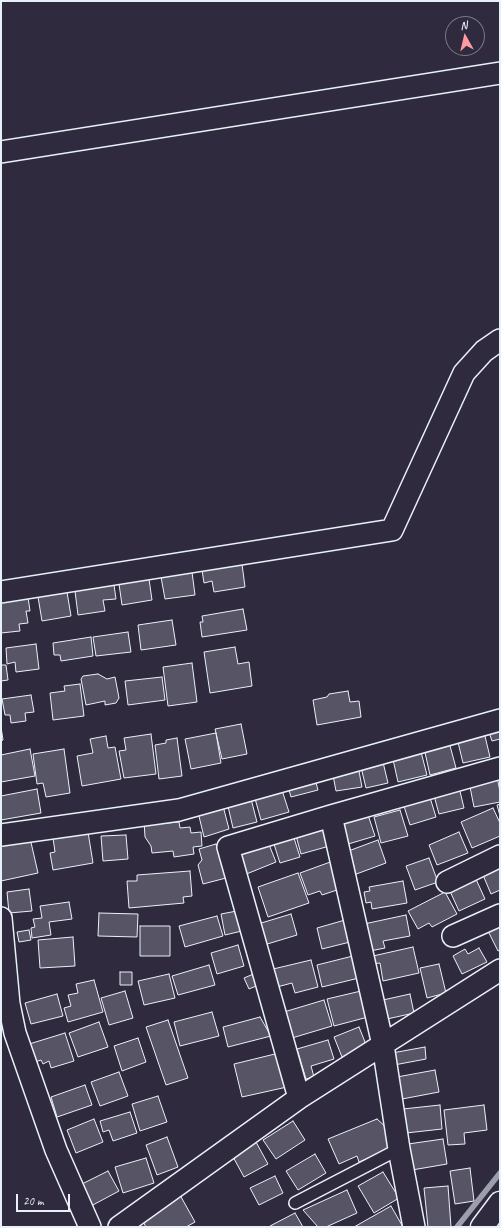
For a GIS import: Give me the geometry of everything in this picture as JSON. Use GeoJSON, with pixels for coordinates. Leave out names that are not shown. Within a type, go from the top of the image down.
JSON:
{"type":"FeatureCollection","features":[{"type":"Feature","properties":{"kind":"main road"},"geometry":{"type":"LineString","coordinates":[[482,1227],[500,1203]]}},
{"type":"Feature","properties":{"kind":"street"},"geometry":{"type":"LineString","coordinates":[[1,152],[500,73]]}},
{"type":"Feature","properties":{"kind":"street"},"geometry":{"type":"LineString","coordinates":[[1,592],[392,530],[464,373],[484,351],[500,340]]}},
{"type":"Feature","properties":{"kind":"street"},"geometry":{"type":"LineString","coordinates":[[1,835],[179,810],[500,720]]}},
{"type":"Feature","properties":{"kind":"street"},"geometry":{"type":"LineString","coordinates":[[298,1098],[228,847],[500,768]]}},
{"type":"Feature","properties":{"kind":"street"},"geometry":{"type":"LineString","coordinates":[[331,816],[383,1045],[399,1149],[414,1227]]}},
{"type":"Feature","properties":{"kind":"street"},"geometry":{"type":"LineString","coordinates":[[447,882],[500,856]]}},
{"type":"Feature","properties":{"kind":"street"},"geometry":{"type":"LineString","coordinates":[[453,936],[500,916]]}},
{"type":"Feature","properties":{"kind":"street"},"geometry":{"type":"LineString","coordinates":[[1,918],[8,1004],[15,1034],[56,1150],[90,1227]]}},
{"type":"Feature","properties":{"kind":"street"},"geometry":{"type":"LineString","coordinates":[[119,1227],[298,1098],[500,970]]}},
{"type":"Feature","properties":{"kind":"lane"},"geometry":{"type":"LineString","coordinates":[[295,1203],[399,1149]]}},
{"type":"Feature","properties":{"kind":"building"},"geometry":{"type":"Polygon","coordinates":[[[242,564],[245,587],[214,592],[212,581],[204,583],[202,570],[242,564]]]}},
{"type":"Feature","properties":{"kind":"building"},"geometry":{"type":"Polygon","coordinates":[[[192,572],[195,595],[165,599],[161,577],[192,572]]]}},
{"type":"Feature","properties":{"kind":"building"},"geometry":{"type":"Polygon","coordinates":[[[149,579],[152,600],[122,605],[119,584],[149,579]]]}},
{"type":"Feature","properties":{"kind":"building"},"geometry":{"type":"Polygon","coordinates":[[[114,585],[116,599],[103,600],[105,611],[78,615],[75,591],[114,585]]]}},
{"type":"Feature","properties":{"kind":"building"},"geometry":{"type":"Polygon","coordinates":[[[67,592],[71,616],[42,621],[38,597],[67,592]]]}},
{"type":"Feature","properties":{"kind":"building"},"geometry":{"type":"Polygon","coordinates":[[[28,597],[30,611],[26,611],[28,623],[19,624],[20,631],[1,633],[1,601],[28,597]]]}},
{"type":"Feature","properties":{"kind":"building"},"geometry":{"type":"Polygon","coordinates":[[[243,609],[247,630],[202,637],[200,622],[203,622],[202,616],[243,609]]]}},
{"type":"Feature","properties":{"kind":"building"},"geometry":{"type":"Polygon","coordinates":[[[172,620],[176,645],[141,650],[138,625],[172,620]]]}},
{"type":"Feature","properties":{"kind":"building"},"geometry":{"type":"Polygon","coordinates":[[[128,632],[131,652],[96,656],[93,637],[128,632]]]}},
{"type":"Feature","properties":{"kind":"building"},"geometry":{"type":"Polygon","coordinates":[[[91,637],[93,656],[61,661],[60,655],[54,655],[53,643],[91,637]]]}},
{"type":"Feature","properties":{"kind":"building"},"geometry":{"type":"Polygon","coordinates":[[[36,644],[39,669],[16,672],[15,662],[7,664],[6,648],[36,644]]]}},
{"type":"Feature","properties":{"kind":"building"},"geometry":{"type":"Polygon","coordinates":[[[235,647],[238,664],[249,662],[252,686],[210,693],[204,652],[235,647]]]}},
{"type":"Feature","properties":{"kind":"building"},"geometry":{"type":"Polygon","coordinates":[[[192,663],[197,702],[168,706],[163,667],[192,663]]]}},
{"type":"Feature","properties":{"kind":"building"},"geometry":{"type":"Polygon","coordinates":[[[1,665],[6,665],[8,680],[1,681],[1,665]]]}},
{"type":"Feature","properties":{"kind":"building"},"geometry":{"type":"Polygon","coordinates":[[[98,674],[107,679],[115,677],[119,698],[116,703],[105,705],[105,701],[86,705],[81,679],[83,676],[98,674]]]}},
{"type":"Feature","properties":{"kind":"building"},"geometry":{"type":"Polygon","coordinates":[[[162,677],[165,700],[128,705],[125,681],[162,677]]]}},
{"type":"Feature","properties":{"kind":"building"},"geometry":{"type":"Polygon","coordinates":[[[80,684],[84,716],[53,720],[50,693],[65,691],[64,686],[80,684]]]}},
{"type":"Feature","properties":{"kind":"building"},"geometry":{"type":"Polygon","coordinates":[[[348,691],[350,702],[359,701],[361,717],[317,725],[313,700],[327,697],[329,694],[348,691]]]}},
{"type":"Feature","properties":{"kind":"building"},"geometry":{"type":"Polygon","coordinates":[[[31,695],[34,712],[25,713],[26,721],[11,723],[10,715],[5,715],[2,699],[31,695]]]}},
{"type":"Feature","properties":{"kind":"building"},"geometry":{"type":"Polygon","coordinates":[[[241,724],[247,754],[222,759],[215,729],[241,724]]]}},
{"type":"Feature","properties":{"kind":"building"},"geometry":{"type":"Polygon","coordinates":[[[1,727],[3,740],[1,741],[1,727]]]}},
{"type":"Feature","properties":{"kind":"building"},"geometry":{"type":"Polygon","coordinates":[[[500,728],[500,739],[492,741],[489,732],[500,728]]]}},
{"type":"Feature","properties":{"kind":"building"},"geometry":{"type":"Polygon","coordinates":[[[484,732],[490,757],[463,763],[457,738],[484,732]]]}},
{"type":"Feature","properties":{"kind":"building"},"geometry":{"type":"Polygon","coordinates":[[[216,733],[221,763],[191,769],[185,739],[216,733]]]}},
{"type":"Feature","properties":{"kind":"building"},"geometry":{"type":"Polygon","coordinates":[[[151,734],[156,774],[124,778],[119,751],[126,750],[124,738],[151,734]]]}},
{"type":"Feature","properties":{"kind":"building"},"geometry":{"type":"Polygon","coordinates":[[[106,736],[108,748],[115,747],[121,779],[82,786],[77,756],[93,753],[90,739],[106,736]]]}},
{"type":"Feature","properties":{"kind":"building"},"geometry":{"type":"Polygon","coordinates":[[[177,738],[182,776],[159,779],[155,745],[166,743],[166,740],[177,738]]]}},
{"type":"Feature","properties":{"kind":"building"},"geometry":{"type":"Polygon","coordinates":[[[449,742],[456,768],[430,775],[424,748],[449,742]]]}},
{"type":"Feature","properties":{"kind":"building"},"geometry":{"type":"Polygon","coordinates":[[[420,748],[427,775],[398,782],[392,755],[420,748]]]}},
{"type":"Feature","properties":{"kind":"building"},"geometry":{"type":"Polygon","coordinates":[[[30,749],[35,776],[1,782],[1,755],[30,749]]]}},
{"type":"Feature","properties":{"kind":"building"},"geometry":{"type":"Polygon","coordinates":[[[64,749],[70,793],[46,797],[43,783],[37,784],[33,754],[64,749]]]}},
{"type":"Feature","properties":{"kind":"building"},"geometry":{"type":"Polygon","coordinates":[[[382,758],[388,783],[366,788],[360,763],[382,758]]]}},
{"type":"Feature","properties":{"kind":"building"},"geometry":{"type":"Polygon","coordinates":[[[358,766],[362,787],[336,791],[332,770],[358,766]]]}},
{"type":"Feature","properties":{"kind":"building"},"geometry":{"type":"Polygon","coordinates":[[[314,775],[318,790],[291,797],[287,783],[314,775]]]}},
{"type":"Feature","properties":{"kind":"building"},"geometry":{"type":"Polygon","coordinates":[[[497,776],[500,802],[474,807],[469,782],[497,776]]]}},
{"type":"Feature","properties":{"kind":"building"},"geometry":{"type":"Polygon","coordinates":[[[458,783],[464,808],[439,814],[432,788],[458,783]]]}},
{"type":"Feature","properties":{"kind":"building"},"geometry":{"type":"Polygon","coordinates":[[[281,787],[289,812],[261,820],[254,795],[281,787]]]}},
{"type":"Feature","properties":{"kind":"building"},"geometry":{"type":"Polygon","coordinates":[[[37,789],[41,813],[1,820],[1,796],[37,789]]]}},
{"type":"Feature","properties":{"kind":"building"},"geometry":{"type":"Polygon","coordinates":[[[428,791],[436,817],[410,825],[402,800],[428,791]]]}},
{"type":"Feature","properties":{"kind":"building"},"geometry":{"type":"Polygon","coordinates":[[[250,795],[257,822],[233,828],[227,802],[250,795]]]}},
{"type":"Feature","properties":{"kind":"building"},"geometry":{"type":"Polygon","coordinates":[[[222,802],[229,829],[204,837],[197,808],[222,802]]]}},
{"type":"Feature","properties":{"kind":"building"},"geometry":{"type":"Polygon","coordinates":[[[500,804],[500,816],[497,805],[500,804]]]}},
{"type":"Feature","properties":{"kind":"building"},"geometry":{"type":"Polygon","coordinates":[[[493,808],[500,823],[500,836],[472,848],[461,822],[493,808]]]}},
{"type":"Feature","properties":{"kind":"building"},"geometry":{"type":"Polygon","coordinates":[[[400,810],[408,836],[381,843],[374,817],[400,810]]]}},
{"type":"Feature","properties":{"kind":"building"},"geometry":{"type":"Polygon","coordinates":[[[367,812],[375,836],[345,845],[338,821],[367,812]]]}},
{"type":"Feature","properties":{"kind":"building"},"geometry":{"type":"Polygon","coordinates":[[[164,820],[167,823],[179,822],[180,828],[190,827],[191,833],[201,832],[202,846],[193,847],[194,854],[174,857],[173,851],[152,853],[151,846],[145,837],[144,821],[164,820]]]}},
{"type":"Feature","properties":{"kind":"building"},"geometry":{"type":"Polygon","coordinates":[[[326,822],[333,845],[301,854],[295,832],[326,822]]]}},
{"type":"Feature","properties":{"kind":"building"},"geometry":{"type":"Polygon","coordinates":[[[88,832],[93,863],[53,870],[50,853],[55,852],[53,838],[88,832]]]}},
{"type":"Feature","properties":{"kind":"building"},"geometry":{"type":"Polygon","coordinates":[[[459,832],[468,853],[437,865],[429,845],[459,832]]]}},
{"type":"Feature","properties":{"kind":"building"},"geometry":{"type":"Polygon","coordinates":[[[126,835],[128,859],[103,861],[101,836],[126,835]]]}},
{"type":"Feature","properties":{"kind":"building"},"geometry":{"type":"Polygon","coordinates":[[[293,835],[300,857],[280,863],[273,841],[293,835]]]}},
{"type":"Feature","properties":{"kind":"building"},"geometry":{"type":"Polygon","coordinates":[[[30,838],[38,873],[1,881],[1,844],[30,838]]]}},
{"type":"Feature","properties":{"kind":"building"},"geometry":{"type":"Polygon","coordinates":[[[378,840],[386,863],[351,876],[343,853],[378,840]]]}},
{"type":"Feature","properties":{"kind":"building"},"geometry":{"type":"Polygon","coordinates":[[[268,842],[276,862],[244,875],[236,855],[268,842]]]}},
{"type":"Feature","properties":{"kind":"building"},"geometry":{"type":"Polygon","coordinates":[[[216,844],[226,878],[203,884],[198,865],[202,860],[199,849],[216,844]]]}},
{"type":"Feature","properties":{"kind":"building"},"geometry":{"type":"Polygon","coordinates":[[[429,858],[438,882],[415,890],[406,866],[429,858]]]}},
{"type":"Feature","properties":{"kind":"building"},"geometry":{"type":"Polygon","coordinates":[[[333,861],[343,888],[322,895],[320,891],[308,895],[300,873],[333,861]]]}},
{"type":"Feature","properties":{"kind":"building"},"geometry":{"type":"Polygon","coordinates":[[[500,868],[500,890],[491,894],[483,875],[500,868]]]}},
{"type":"Feature","properties":{"kind":"building"},"geometry":{"type":"Polygon","coordinates":[[[190,871],[192,896],[183,897],[184,903],[129,908],[127,881],[137,881],[137,875],[190,871]]]}},
{"type":"Feature","properties":{"kind":"building"},"geometry":{"type":"Polygon","coordinates":[[[298,873],[309,903],[268,917],[258,887],[298,873]]]}},
{"type":"Feature","properties":{"kind":"building"},"geometry":{"type":"Polygon","coordinates":[[[475,877],[485,899],[459,911],[449,889],[475,877]]]}},
{"type":"Feature","properties":{"kind":"building"},"geometry":{"type":"Polygon","coordinates":[[[403,881],[407,903],[372,909],[371,902],[366,903],[364,892],[370,891],[369,887],[403,881]]]}},
{"type":"Feature","properties":{"kind":"building"},"geometry":{"type":"Polygon","coordinates":[[[29,889],[32,911],[9,913],[7,892],[29,889]]]}},
{"type":"Feature","properties":{"kind":"building"},"geometry":{"type":"Polygon","coordinates":[[[445,892],[457,914],[432,927],[429,923],[418,929],[408,911],[445,892]]]}},
{"type":"Feature","properties":{"kind":"building"},"geometry":{"type":"Polygon","coordinates":[[[69,902],[72,919],[49,922],[51,935],[32,938],[31,928],[35,927],[33,919],[42,918],[40,906],[69,902]]]}},
{"type":"Feature","properties":{"kind":"building"},"geometry":{"type":"Polygon","coordinates":[[[242,910],[246,930],[225,935],[221,914],[242,910]]]}},
{"type":"Feature","properties":{"kind":"building"},"geometry":{"type":"Polygon","coordinates":[[[99,913],[138,914],[137,937],[98,936],[99,913]]]}},
{"type":"Feature","properties":{"kind":"building"},"geometry":{"type":"Polygon","coordinates":[[[291,914],[297,935],[264,945],[258,924],[291,914]]]}},
{"type":"Feature","properties":{"kind":"building"},"geometry":{"type":"Polygon","coordinates":[[[406,915],[410,936],[383,941],[385,948],[370,951],[364,924],[406,915]]]}},
{"type":"Feature","properties":{"kind":"building"},"geometry":{"type":"Polygon","coordinates":[[[217,916],[223,936],[185,947],[179,926],[217,916]]]}},
{"type":"Feature","properties":{"kind":"building"},"geometry":{"type":"Polygon","coordinates":[[[345,920],[350,942],[322,949],[317,928],[345,920]]]}},
{"type":"Feature","properties":{"kind":"building"},"geometry":{"type":"Polygon","coordinates":[[[140,926],[170,926],[170,956],[140,956],[140,926]]]}},
{"type":"Feature","properties":{"kind":"building"},"geometry":{"type":"Polygon","coordinates":[[[500,926],[500,950],[498,951],[488,931],[500,926]]]}},
{"type":"Feature","properties":{"kind":"building"},"geometry":{"type":"Polygon","coordinates":[[[29,930],[31,940],[19,942],[17,932],[29,930]]]}},
{"type":"Feature","properties":{"kind":"building"},"geometry":{"type":"Polygon","coordinates":[[[73,937],[75,966],[40,968],[38,940],[73,937]]]}},
{"type":"Feature","properties":{"kind":"building"},"geometry":{"type":"Polygon","coordinates":[[[238,945],[244,966],[217,974],[211,953],[238,945]]]}},
{"type":"Feature","properties":{"kind":"building"},"geometry":{"type":"Polygon","coordinates":[[[413,947],[419,973],[383,981],[380,963],[372,964],[373,956],[413,947]]]}},
{"type":"Feature","properties":{"kind":"building"},"geometry":{"type":"Polygon","coordinates":[[[479,948],[487,962],[462,974],[453,956],[465,949],[468,954],[479,948]]]}},
{"type":"Feature","properties":{"kind":"building"},"geometry":{"type":"Polygon","coordinates":[[[353,956],[359,978],[322,987],[317,965],[353,956]]]}},
{"type":"Feature","properties":{"kind":"building"},"geometry":{"type":"Polygon","coordinates":[[[311,960],[318,987],[295,993],[292,983],[273,988],[269,970],[311,960]]]}},
{"type":"Feature","properties":{"kind":"building"},"geometry":{"type":"Polygon","coordinates":[[[439,964],[446,993],[427,998],[420,968],[439,964]]]}},
{"type":"Feature","properties":{"kind":"building"},"geometry":{"type":"Polygon","coordinates":[[[209,965],[215,985],[178,995],[172,976],[209,965]]]}},
{"type":"Feature","properties":{"kind":"building"},"geometry":{"type":"Polygon","coordinates":[[[120,972],[132,972],[132,985],[120,985],[120,972]]]}},
{"type":"Feature","properties":{"kind":"building"},"geometry":{"type":"Polygon","coordinates":[[[256,973],[261,984],[249,989],[244,978],[256,973]]]}},
{"type":"Feature","properties":{"kind":"building"},"geometry":{"type":"Polygon","coordinates":[[[169,974],[175,998],[144,1005],[138,981],[169,974]]]}},
{"type":"Feature","properties":{"kind":"building"},"geometry":{"type":"Polygon","coordinates":[[[94,980],[103,1012],[68,1022],[64,1008],[71,1006],[68,995],[78,993],[76,984],[94,980]]]}},
{"type":"Feature","properties":{"kind":"building"},"geometry":{"type":"Polygon","coordinates":[[[125,991],[133,1018],[109,1025],[101,998],[125,991]]]}},
{"type":"Feature","properties":{"kind":"building"},"geometry":{"type":"Polygon","coordinates":[[[361,991],[368,1017],[334,1026],[327,999],[361,991]]]}},
{"type":"Feature","properties":{"kind":"building"},"geometry":{"type":"Polygon","coordinates":[[[57,994],[63,1016],[31,1024],[25,1003],[57,994]]]}},
{"type":"Feature","properties":{"kind":"building"},"geometry":{"type":"Polygon","coordinates":[[[410,994],[414,1013],[387,1019],[383,1000],[410,994]]]}},
{"type":"Feature","properties":{"kind":"building"},"geometry":{"type":"Polygon","coordinates":[[[324,1000],[332,1026],[292,1038],[284,1012],[324,1000]]]}},
{"type":"Feature","properties":{"kind":"building"},"geometry":{"type":"Polygon","coordinates":[[[212,1012],[219,1036],[180,1046],[174,1022],[212,1012]]]}},
{"type":"Feature","properties":{"kind":"building"},"geometry":{"type":"Polygon","coordinates":[[[260,1017],[271,1036],[228,1047],[223,1027],[260,1017]]]}},
{"type":"Feature","properties":{"kind":"building"},"geometry":{"type":"Polygon","coordinates":[[[168,1020],[188,1078],[166,1085],[146,1027],[168,1020]]]}},
{"type":"Feature","properties":{"kind":"building"},"geometry":{"type":"Polygon","coordinates":[[[99,1022],[108,1047],[78,1057],[69,1033],[99,1022]]]}},
{"type":"Feature","properties":{"kind":"building"},"geometry":{"type":"Polygon","coordinates":[[[359,1027],[367,1047],[342,1057],[334,1037],[359,1027]]]}},
{"type":"Feature","properties":{"kind":"building"},"geometry":{"type":"Polygon","coordinates":[[[65,1033],[74,1061],[51,1068],[49,1061],[43,1064],[41,1060],[32,1063],[26,1045],[65,1033]]]}},
{"type":"Feature","properties":{"kind":"building"},"geometry":{"type":"Polygon","coordinates":[[[138,1038],[146,1062],[122,1071],[114,1046],[138,1038]]]}},
{"type":"Feature","properties":{"kind":"building"},"geometry":{"type":"Polygon","coordinates":[[[328,1040],[334,1059],[311,1066],[314,1077],[306,1079],[297,1049],[328,1040]]]}},
{"type":"Feature","properties":{"kind":"building"},"geometry":{"type":"Polygon","coordinates":[[[425,1047],[426,1059],[394,1065],[392,1053],[425,1047]]]}},
{"type":"Feature","properties":{"kind":"building"},"geometry":{"type":"Polygon","coordinates":[[[279,1053],[287,1087],[242,1097],[234,1064],[279,1053]]]}},
{"type":"Feature","properties":{"kind":"building"},"geometry":{"type":"Polygon","coordinates":[[[435,1070],[439,1092],[402,1099],[397,1077],[435,1070]]]}},
{"type":"Feature","properties":{"kind":"building"},"geometry":{"type":"Polygon","coordinates":[[[119,1072],[128,1096],[100,1106],[91,1082],[119,1072]]]}},
{"type":"Feature","properties":{"kind":"building"},"geometry":{"type":"Polygon","coordinates":[[[85,1085],[92,1105],[57,1117],[51,1097],[85,1085]]]}},
{"type":"Feature","properties":{"kind":"building"},"geometry":{"type":"Polygon","coordinates":[[[158,1096],[167,1122],[140,1131],[132,1104],[158,1096]]]}},
{"type":"Feature","properties":{"kind":"building"},"geometry":{"type":"Polygon","coordinates":[[[440,1105],[442,1129],[406,1133],[403,1109],[440,1105]]]}},
{"type":"Feature","properties":{"kind":"building"},"geometry":{"type":"Polygon","coordinates":[[[484,1105],[487,1130],[464,1133],[465,1144],[448,1145],[444,1110],[484,1105]]]}},
{"type":"Feature","properties":{"kind":"building"},"geometry":{"type":"Polygon","coordinates":[[[130,1112],[137,1133],[113,1141],[109,1130],[103,1132],[100,1121],[130,1112]]]}},
{"type":"Feature","properties":{"kind":"building"},"geometry":{"type":"Polygon","coordinates":[[[94,1119],[103,1142],[76,1153],[67,1130],[94,1119]]]}},
{"type":"Feature","properties":{"kind":"building"},"geometry":{"type":"Polygon","coordinates":[[[377,1119],[388,1129],[396,1146],[359,1162],[357,1156],[339,1164],[328,1139],[377,1119]]]}},
{"type":"Feature","properties":{"kind":"building"},"geometry":{"type":"Polygon","coordinates":[[[293,1121],[305,1140],[276,1159],[263,1140],[293,1121]]]}},
{"type":"Feature","properties":{"kind":"building"},"geometry":{"type":"Polygon","coordinates":[[[167,1137],[178,1167],[157,1175],[146,1145],[167,1137]]]}},
{"type":"Feature","properties":{"kind":"building"},"geometry":{"type":"Polygon","coordinates":[[[443,1139],[447,1164],[412,1170],[408,1144],[443,1139]]]}},
{"type":"Feature","properties":{"kind":"building"},"geometry":{"type":"Polygon","coordinates":[[[256,1142],[268,1164],[244,1177],[232,1155],[256,1142]]]}},
{"type":"Feature","properties":{"kind":"building"},"geometry":{"type":"Polygon","coordinates":[[[315,1154],[326,1173],[298,1190],[286,1171],[315,1154]]]}},
{"type":"Feature","properties":{"kind":"building"},"geometry":{"type":"Polygon","coordinates":[[[146,1158],[154,1183],[123,1193],[115,1167],[146,1158]]]}},
{"type":"Feature","properties":{"kind":"building"},"geometry":{"type":"Polygon","coordinates":[[[470,1168],[474,1201],[455,1204],[450,1171],[470,1168]]]}},
{"type":"Feature","properties":{"kind":"building"},"geometry":{"type":"Polygon","coordinates":[[[108,1171],[119,1191],[91,1206],[80,1185],[108,1171]]]}},
{"type":"Feature","properties":{"kind":"building"},"geometry":{"type":"Polygon","coordinates":[[[383,1172],[399,1198],[374,1213],[358,1186],[383,1172]]]}},
{"type":"Feature","properties":{"kind":"building"},"geometry":{"type":"Polygon","coordinates":[[[275,1176],[283,1193],[259,1205],[250,1188],[275,1176]]]}},
{"type":"Feature","properties":{"kind":"building"},"geometry":{"type":"Polygon","coordinates":[[[448,1186],[451,1227],[428,1227],[424,1188],[448,1186]]]}},
{"type":"Feature","properties":{"kind":"building"},"geometry":{"type":"Polygon","coordinates":[[[347,1190],[357,1213],[326,1227],[318,1227],[303,1210],[347,1190]]]}},
{"type":"Feature","properties":{"kind":"building"},"geometry":{"type":"Polygon","coordinates":[[[180,1195],[195,1222],[186,1227],[146,1227],[140,1216],[180,1195]]]}},
{"type":"Feature","properties":{"kind":"building"},"geometry":{"type":"Polygon","coordinates":[[[391,1206],[403,1227],[354,1227],[391,1206]]]}},
{"type":"Feature","properties":{"kind":"building"},"geometry":{"type":"Polygon","coordinates":[[[295,1213],[303,1227],[270,1226],[295,1213]]]}},
{"type":"Feature","properties":{"kind":"waterway"},"geometry":{"type":"LineString","coordinates":[[457,1227],[500,1173]]}}]}
